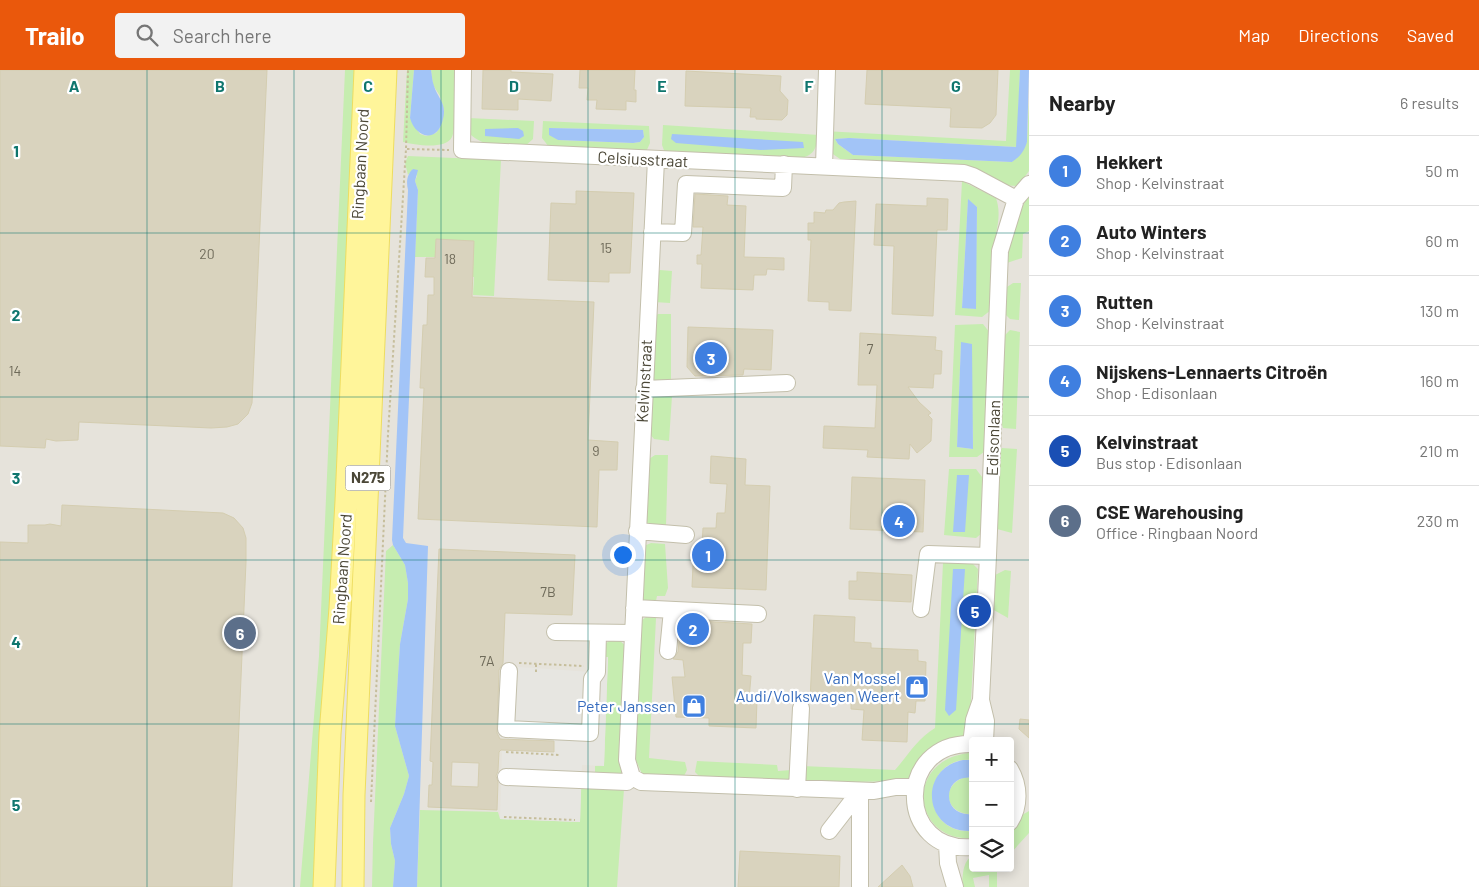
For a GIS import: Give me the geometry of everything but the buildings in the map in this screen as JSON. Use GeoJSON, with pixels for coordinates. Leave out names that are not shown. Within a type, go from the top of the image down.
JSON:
{"type":"FeatureCollection","features":[{"type":"Feature","properties":{"kind":"main road","name":"Ringbaan Noord"},"geometry":{"type":"LineString","coordinates":[[324,887],[330,734],[346,501],[364,70]]}},
{"type":"Feature","properties":{"kind":"main road","name":"Ringbaan Noord"},"geometry":{"type":"LineString","coordinates":[[352,887],[355,776],[386,70]]}},
{"type":"Feature","properties":{"kind":"street"},"geometry":{"type":"LineString","coordinates":[[462,150],[464,70]]}},
{"type":"Feature","properties":{"kind":"street"},"geometry":{"type":"LineString","coordinates":[[824,166],[827,70]]}},
{"type":"Feature","properties":{"kind":"street","name":"Celsiusstraat"},"geometry":{"type":"LineString","coordinates":[[462,150],[964,173],[1016,199]]}},
{"type":"Feature","properties":{"kind":"street","name":"Kelvinstraat"},"geometry":{"type":"LineString","coordinates":[[632,777],[627,760],[656,160]]}},
{"type":"Feature","properties":{"kind":"street"},"geometry":{"type":"LineString","coordinates":[[652,232],[683,233],[686,184],[783,188],[784,164]]}},
{"type":"Feature","properties":{"kind":"street","name":"Edisonlaan"},"geometry":{"type":"LineString","coordinates":[[975,737],[974,720],[981,700],[1000,251],[1016,199],[1029,184]]}},
{"type":"Feature","properties":{"kind":"street"},"geometry":{"type":"LineString","coordinates":[[644,389],[787,383]]}},
{"type":"Feature","properties":{"kind":"street"},"geometry":{"type":"LineString","coordinates":[[637,531],[686,534]]}},
{"type":"Feature","properties":{"kind":"street"},"geometry":{"type":"LineString","coordinates":[[921,609],[928,554],[988,556]]}},
{"type":"Feature","properties":{"kind":"street"},"geometry":{"type":"LineString","coordinates":[[634,608],[758,614]]}},
{"type":"Feature","properties":{"kind":"street"},"geometry":{"type":"LineString","coordinates":[[668,651],[672,610]]}},
{"type":"Feature","properties":{"kind":"street"},"geometry":{"type":"LineString","coordinates":[[555,632],[633,633]]}},
{"type":"Feature","properties":{"kind":"street"},"geometry":{"type":"LineString","coordinates":[[509,670],[506,729],[590,733],[592,679],[597,672],[598,633]]}},
{"type":"Feature","properties":{"kind":"street"},"geometry":{"type":"LineString","coordinates":[[797,789],[801,708]]}},
{"type":"Feature","properties":{"kind":"street"},"geometry":{"type":"LineString","coordinates":[[955,887],[968,847],[946,844],[934,837],[924,827],[917,814],[914,793],[920,772],[929,759],[941,750],[956,745],[969,744]]}},
{"type":"Feature","properties":{"kind":"street"},"geometry":{"type":"LineString","coordinates":[[506,778],[627,782],[632,777],[642,782],[867,791],[894,798],[914,793]]}},
{"type":"Feature","properties":{"kind":"street"},"geometry":{"type":"LineString","coordinates":[[1014,778],[1023,797],[1014,814]]}},
{"type":"Feature","properties":{"kind":"street"},"geometry":{"type":"LineString","coordinates":[[828,831],[867,791]]}},
{"type":"Feature","properties":{"kind":"street"},"geometry":{"type":"LineString","coordinates":[[860,887],[867,791]]}},
{"type":"Feature","properties":{"kind":"street"},"geometry":{"type":"LineString","coordinates":[[946,844],[948,863],[955,887]]}},
{"type":"Feature","properties":{"kind":"path"},"geometry":{"type":"LineString","coordinates":[[371,808],[388,434],[406,149],[408,70]]}},
{"type":"Feature","properties":{"kind":"path"},"geometry":{"type":"LineString","coordinates":[[406,149],[462,150]]}},
{"type":"Feature","properties":{"kind":"path"},"geometry":{"type":"LineString","coordinates":[[509,670],[510,663],[597,667]]}},
{"type":"Feature","properties":{"kind":"path"},"geometry":{"type":"LineString","coordinates":[[536,664],[536,672]]}},
{"type":"Feature","properties":{"kind":"path"},"geometry":{"type":"LineString","coordinates":[[506,752],[560,755]]}},
{"type":"Feature","properties":{"kind":"path"},"geometry":{"type":"LineString","coordinates":[[504,817],[575,820]]}},
{"type":"Feature","properties":{"kind":"shaded area"},"geometry":{"type":"Polygon","coordinates":[[[0,70],[1029,70],[1029,887],[0,887],[0,70]]]}},
{"type":"Feature","properties":{"kind":"shaded area"},"geometry":{"type":"Polygon","coordinates":[[[593,657],[608,657],[604,766],[582,765],[580,822],[500,819],[502,750],[554,752],[554,741],[502,739],[505,666],[592,672],[593,657]]]}},
{"type":"Feature","properties":{"kind":"green space"},"geometry":{"type":"Polygon","coordinates":[[[345,70],[356,70],[337,510],[332,564],[334,609],[322,770],[316,821],[313,887],[300,887],[319,656],[345,70]]]}},
{"type":"Feature","properties":{"kind":"green space"},"geometry":{"type":"Polygon","coordinates":[[[407,70],[414,70],[410,118],[420,134],[426,136],[436,133],[441,126],[444,110],[440,96],[433,85],[431,70],[456,70],[456,105],[453,133],[449,141],[444,144],[430,146],[403,142],[407,70]]]}},
{"type":"Feature","properties":{"kind":"green space"},"geometry":{"type":"Polygon","coordinates":[[[1010,70],[1020,70],[1017,147],[849,138],[835,139],[838,144],[853,155],[1012,162],[1027,142],[1029,101],[1029,171],[1018,186],[998,185],[843,161],[827,150],[824,131],[1006,141],[1010,70]]]}},
{"type":"Feature","properties":{"kind":"green space"},"geometry":{"type":"Polygon","coordinates":[[[468,118],[534,121],[533,139],[524,147],[501,146],[480,141],[468,132],[468,118]]]}},
{"type":"Feature","properties":{"kind":"green space"},"geometry":{"type":"Polygon","coordinates":[[[543,121],[649,126],[650,143],[646,152],[549,147],[542,138],[543,121]],[[549,128],[558,140],[633,143],[640,142],[644,137],[643,130],[549,128]]]}},
{"type":"Feature","properties":{"kind":"green space"},"geometry":{"type":"Polygon","coordinates":[[[663,125],[819,135],[811,154],[798,159],[665,153],[662,145],[663,125]]]}},
{"type":"Feature","properties":{"kind":"green space"},"geometry":{"type":"Polygon","coordinates":[[[408,156],[501,160],[494,296],[473,295],[474,277],[462,276],[472,260],[473,241],[437,239],[436,257],[415,257],[418,190],[415,181],[417,176],[413,169],[408,175],[405,163],[408,156]]]}},
{"type":"Feature","properties":{"kind":"green space"},"geometry":{"type":"Polygon","coordinates":[[[962,181],[996,198],[999,217],[992,263],[991,310],[982,317],[955,315],[962,181]],[[968,200],[962,307],[975,309],[977,207],[968,200]]]}},
{"type":"Feature","properties":{"kind":"green space"},"geometry":{"type":"Polygon","coordinates":[[[1029,196],[1029,231],[1023,234],[1022,258],[1007,263],[1013,228],[1029,196]]]}},
{"type":"Feature","properties":{"kind":"green space"},"geometry":{"type":"Polygon","coordinates":[[[660,270],[672,271],[670,303],[654,302],[656,274],[660,270]]]}},
{"type":"Feature","properties":{"kind":"green space"},"geometry":{"type":"Polygon","coordinates":[[[1013,283],[1021,283],[1019,320],[1010,319],[1005,314],[1007,287],[1013,283]]]}},
{"type":"Feature","properties":{"kind":"green space"},"geometry":{"type":"Polygon","coordinates":[[[658,314],[671,314],[671,383],[658,383],[651,376],[654,318],[658,314]]]}},
{"type":"Feature","properties":{"kind":"green space"},"geometry":{"type":"Polygon","coordinates":[[[983,324],[990,333],[984,452],[977,457],[949,457],[955,325],[983,324]],[[961,342],[957,447],[973,449],[973,431],[961,342]]]}},
{"type":"Feature","properties":{"kind":"green space"},"geometry":{"type":"Polygon","coordinates":[[[1010,330],[1020,332],[1016,429],[1003,428],[1001,421],[1004,336],[1010,330]]]}},
{"type":"Feature","properties":{"kind":"green space"},"geometry":{"type":"Polygon","coordinates":[[[658,394],[672,396],[669,441],[654,439],[650,434],[650,398],[658,394]]]}},
{"type":"Feature","properties":{"kind":"green space"},"geometry":{"type":"Polygon","coordinates":[[[1002,448],[1017,449],[1012,533],[997,529],[1000,451],[1002,448]]]}},
{"type":"Feature","properties":{"kind":"green space"},"geometry":{"type":"Polygon","coordinates":[[[655,455],[668,455],[666,525],[650,525],[644,521],[649,459],[655,455]]]}},
{"type":"Feature","properties":{"kind":"green space"},"geometry":{"type":"Polygon","coordinates":[[[949,469],[976,469],[982,477],[981,534],[976,538],[944,535],[949,469]]]}},
{"type":"Feature","properties":{"kind":"green space"},"geometry":{"type":"Polygon","coordinates":[[[651,543],[665,544],[668,588],[665,596],[657,596],[655,606],[641,601],[644,546],[651,543]]]}},
{"type":"Feature","properties":{"kind":"green space"},"geometry":{"type":"Polygon","coordinates":[[[393,545],[405,565],[408,583],[408,599],[400,644],[395,726],[409,776],[390,828],[395,861],[393,887],[372,887],[386,551],[393,545]]]}},
{"type":"Feature","properties":{"kind":"green space"},"geometry":{"type":"Polygon","coordinates":[[[943,563],[972,563],[978,569],[969,738],[909,778],[900,781],[804,783],[802,766],[895,770],[918,742],[935,728],[943,563]]]}},
{"type":"Feature","properties":{"kind":"green space"},"geometry":{"type":"Polygon","coordinates":[[[1005,570],[1011,571],[1008,618],[992,609],[995,575],[1005,570]]]}},
{"type":"Feature","properties":{"kind":"green space"},"geometry":{"type":"Polygon","coordinates":[[[646,617],[656,618],[649,758],[685,762],[687,770],[683,778],[642,774],[635,758],[640,622],[646,617]]]}},
{"type":"Feature","properties":{"kind":"green space"},"geometry":{"type":"Polygon","coordinates":[[[609,641],[620,641],[626,646],[621,775],[595,774],[595,766],[604,765],[608,658],[599,657],[602,647],[609,641]]]}},
{"type":"Feature","properties":{"kind":"green space"},"geometry":{"type":"Polygon","coordinates":[[[969,753],[969,760],[956,762],[943,770],[935,781],[932,795],[935,809],[942,821],[955,829],[969,831],[969,838],[953,836],[938,828],[928,816],[924,801],[925,785],[933,771],[947,759],[969,753]]]}},
{"type":"Feature","properties":{"kind":"green space"},"geometry":{"type":"Polygon","coordinates":[[[697,761],[777,765],[778,771],[791,770],[790,779],[787,781],[701,778],[695,772],[697,761]]]}},
{"type":"Feature","properties":{"kind":"green space"},"geometry":{"type":"Polygon","coordinates":[[[965,777],[969,778],[969,814],[957,810],[949,800],[951,787],[965,777]]]}},
{"type":"Feature","properties":{"kind":"green space"},"geometry":{"type":"Polygon","coordinates":[[[581,787],[624,789],[617,887],[417,887],[420,810],[498,812],[500,819],[580,822],[581,787]]]}},
{"type":"Feature","properties":{"kind":"green space"},"geometry":{"type":"Polygon","coordinates":[[[1029,811],[1029,833],[1014,850],[1014,828],[1022,815],[1029,811]]]}},
{"type":"Feature","properties":{"kind":"green space"},"geometry":{"type":"Polygon","coordinates":[[[969,858],[969,872],[997,872],[997,887],[989,887],[989,875],[973,878],[975,887],[962,887],[963,873],[969,858]]]}},
{"type":"Feature","properties":{"kind":"water"},"geometry":{"type":"Polygon","coordinates":[[[414,70],[431,70],[433,84],[443,105],[443,119],[437,132],[432,135],[422,134],[413,125],[410,118],[414,70]]]}},
{"type":"Feature","properties":{"kind":"water"},"geometry":{"type":"Polygon","coordinates":[[[1020,70],[1029,70],[1027,142],[1022,153],[1012,162],[853,155],[838,144],[835,139],[849,138],[1016,147],[1020,70]]]}},
{"type":"Feature","properties":{"kind":"water"},"geometry":{"type":"Polygon","coordinates":[[[518,128],[523,131],[524,136],[519,139],[485,136],[485,129],[518,128]]]}},
{"type":"Feature","properties":{"kind":"water"},"geometry":{"type":"Polygon","coordinates":[[[549,128],[643,130],[644,137],[640,142],[633,143],[558,140],[549,135],[549,128]]]}},
{"type":"Feature","properties":{"kind":"water"},"geometry":{"type":"Polygon","coordinates":[[[672,134],[803,142],[804,148],[761,150],[676,143],[671,139],[672,134]]]}},
{"type":"Feature","properties":{"kind":"water"},"geometry":{"type":"Polygon","coordinates":[[[413,169],[418,170],[415,181],[418,190],[403,538],[406,543],[428,546],[417,887],[393,887],[395,861],[390,828],[409,776],[395,726],[400,644],[408,599],[408,583],[405,565],[392,540],[407,181],[409,173],[413,169]]]}},
{"type":"Feature","properties":{"kind":"water"},"geometry":{"type":"Polygon","coordinates":[[[968,199],[977,207],[976,309],[962,308],[968,199]]]}},
{"type":"Feature","properties":{"kind":"water"},"geometry":{"type":"Polygon","coordinates":[[[961,342],[972,344],[973,449],[957,447],[961,342]]]}},
{"type":"Feature","properties":{"kind":"water"},"geometry":{"type":"Polygon","coordinates":[[[957,475],[969,475],[965,532],[953,532],[957,475]]]}},
{"type":"Feature","properties":{"kind":"water"},"geometry":{"type":"Polygon","coordinates":[[[953,569],[965,569],[956,710],[949,716],[945,710],[953,569]]]}},
{"type":"Feature","properties":{"kind":"water"},"geometry":{"type":"Polygon","coordinates":[[[963,760],[969,760],[969,778],[963,778],[955,782],[949,796],[950,803],[955,809],[962,813],[969,814],[969,831],[955,829],[943,822],[936,812],[932,800],[933,787],[938,775],[948,766],[963,760]]]}},
{"type":"Feature","properties":{"kind":"place","name":"Rutten"},"geometry":{"type":"Point","coordinates":[711,358]}},
{"type":"Feature","properties":{"kind":"place","name":"Nijskens-Lennaerts Citroën"},"geometry":{"type":"Point","coordinates":[899,521]}},
{"type":"Feature","properties":{"kind":"place","name":"Hekkert"},"geometry":{"type":"Point","coordinates":[708,555]}},
{"type":"Feature","properties":{"kind":"place","name":"Kelvinstraat"},"geometry":{"type":"Point","coordinates":[975,611]}},
{"type":"Feature","properties":{"kind":"place","name":"Auto Winters"},"geometry":{"type":"Point","coordinates":[693,629]}},
{"type":"Feature","properties":{"kind":"place","name":"CSE Warehousing"},"geometry":{"type":"Point","coordinates":[240,633]}},
{"type":"Feature","properties":{"kind":"place","name":"Van Mossel Audi/Volkswagen Weert"},"geometry":{"type":"Point","coordinates":[917,687]}},
{"type":"Feature","properties":{"kind":"place","name":"Peter Janssen"},"geometry":{"type":"Point","coordinates":[694,706]}}]}
